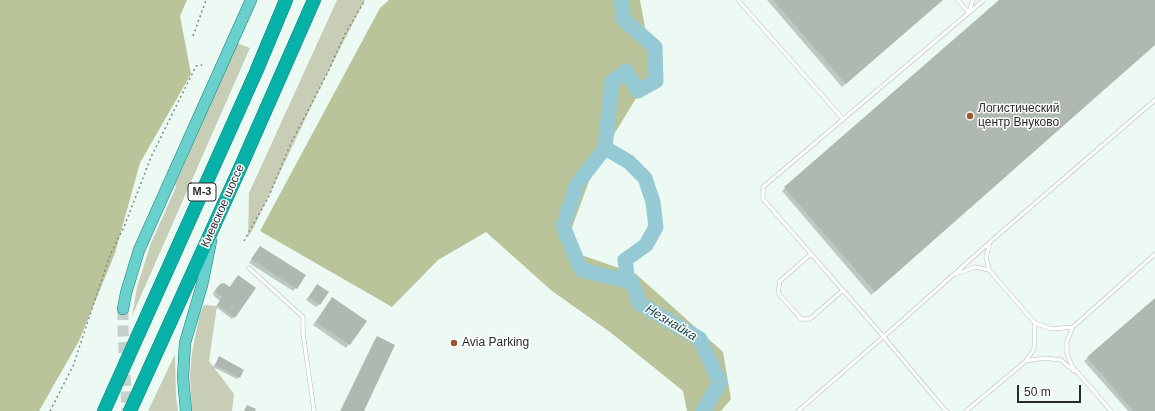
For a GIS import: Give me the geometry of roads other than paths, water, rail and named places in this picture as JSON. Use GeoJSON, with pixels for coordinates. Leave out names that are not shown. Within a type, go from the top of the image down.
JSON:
{"type":"FeatureCollection","features":[{"type":"Feature","properties":{"kind":"highway","name":"Киевское шоссе"},"geometry":{"type":"LineString","coordinates":[[104,411],[252,80],[286,0]]}},
{"type":"Feature","properties":{"kind":"highway","name":"Киевское шоссе"},"geometry":{"type":"LineString","coordinates":[[130,411],[213,229],[314,0]]}},
{"type":"Feature","properties":{"kind":"main road"},"geometry":{"type":"LineString","coordinates":[[123,309],[126,293],[139,250],[250,0]]}},
{"type":"Feature","properties":{"kind":"main road"},"geometry":{"type":"LineString","coordinates":[[186,411],[183,377],[185,344],[202,285],[213,229]]}},
{"type":"Feature","properties":{"kind":"lane"},"geometry":{"type":"LineString","coordinates":[[738,0],[843,119]]}},
{"type":"Feature","properties":{"kind":"lane"},"geometry":{"type":"LineString","coordinates":[[958,0],[969,13]]}},
{"type":"Feature","properties":{"kind":"lane"},"geometry":{"type":"LineString","coordinates":[[969,13],[973,0]]}},
{"type":"Feature","properties":{"kind":"lane"},"geometry":{"type":"LineString","coordinates":[[947,411],[763,199],[763,187],[984,0]]}},
{"type":"Feature","properties":{"kind":"lane"},"geometry":{"type":"LineString","coordinates":[[798,411],[990,242],[1155,100]]}},
{"type":"Feature","properties":{"kind":"lane"},"geometry":{"type":"LineString","coordinates":[[990,242],[986,257],[989,270],[1035,323],[1051,329],[1073,327]]}},
{"type":"Feature","properties":{"kind":"lane"},"geometry":{"type":"LineString","coordinates":[[811,254],[780,281],[778,292],[800,319],[810,319],[843,290]]}},
{"type":"Feature","properties":{"kind":"lane"},"geometry":{"type":"LineString","coordinates":[[1079,376],[1072,366],[1067,354],[1067,341],[1073,327],[1155,254]]}},
{"type":"Feature","properties":{"kind":"lane"},"geometry":{"type":"LineString","coordinates":[[954,274],[975,267],[989,270]]}},
{"type":"Feature","properties":{"kind":"lane"},"geometry":{"type":"LineString","coordinates":[[250,268],[303,317],[303,333],[314,411]]}},
{"type":"Feature","properties":{"kind":"lane"},"geometry":{"type":"LineString","coordinates":[[966,411],[1026,361],[1034,349],[1035,323]]}},
{"type":"Feature","properties":{"kind":"lane"},"geometry":{"type":"LineString","coordinates":[[1026,361],[1044,358],[1061,360],[1079,376],[1111,411]]}},
{"type":"Feature","properties":{"kind":"waterway","name":"Незнайка"},"geometry":{"type":"LineString","coordinates":[[621,0],[624,20],[655,47],[656,81],[638,91],[626,71],[612,82],[605,148],[577,184],[563,226],[581,270],[632,282],[640,304],[700,339],[720,383],[703,411]]}},
{"type":"Feature","properties":{"kind":"waterway"},"geometry":{"type":"LineString","coordinates":[[605,148],[629,162],[645,178],[653,202],[656,227],[646,245],[625,260],[628,281]]}},
{"type":"Feature","properties":{"kind":"tunnel"},"geometry":{"type":"LineString","coordinates":[[123,309],[127,411]]}},
{"type":"Feature","properties":{"kind":"place","name":"Логистический центр Внуково"},"geometry":{"type":"Point","coordinates":[970,116]}},
{"type":"Feature","properties":{"kind":"place","name":"Avia Parking"},"geometry":{"type":"Point","coordinates":[454,343]}}]}
